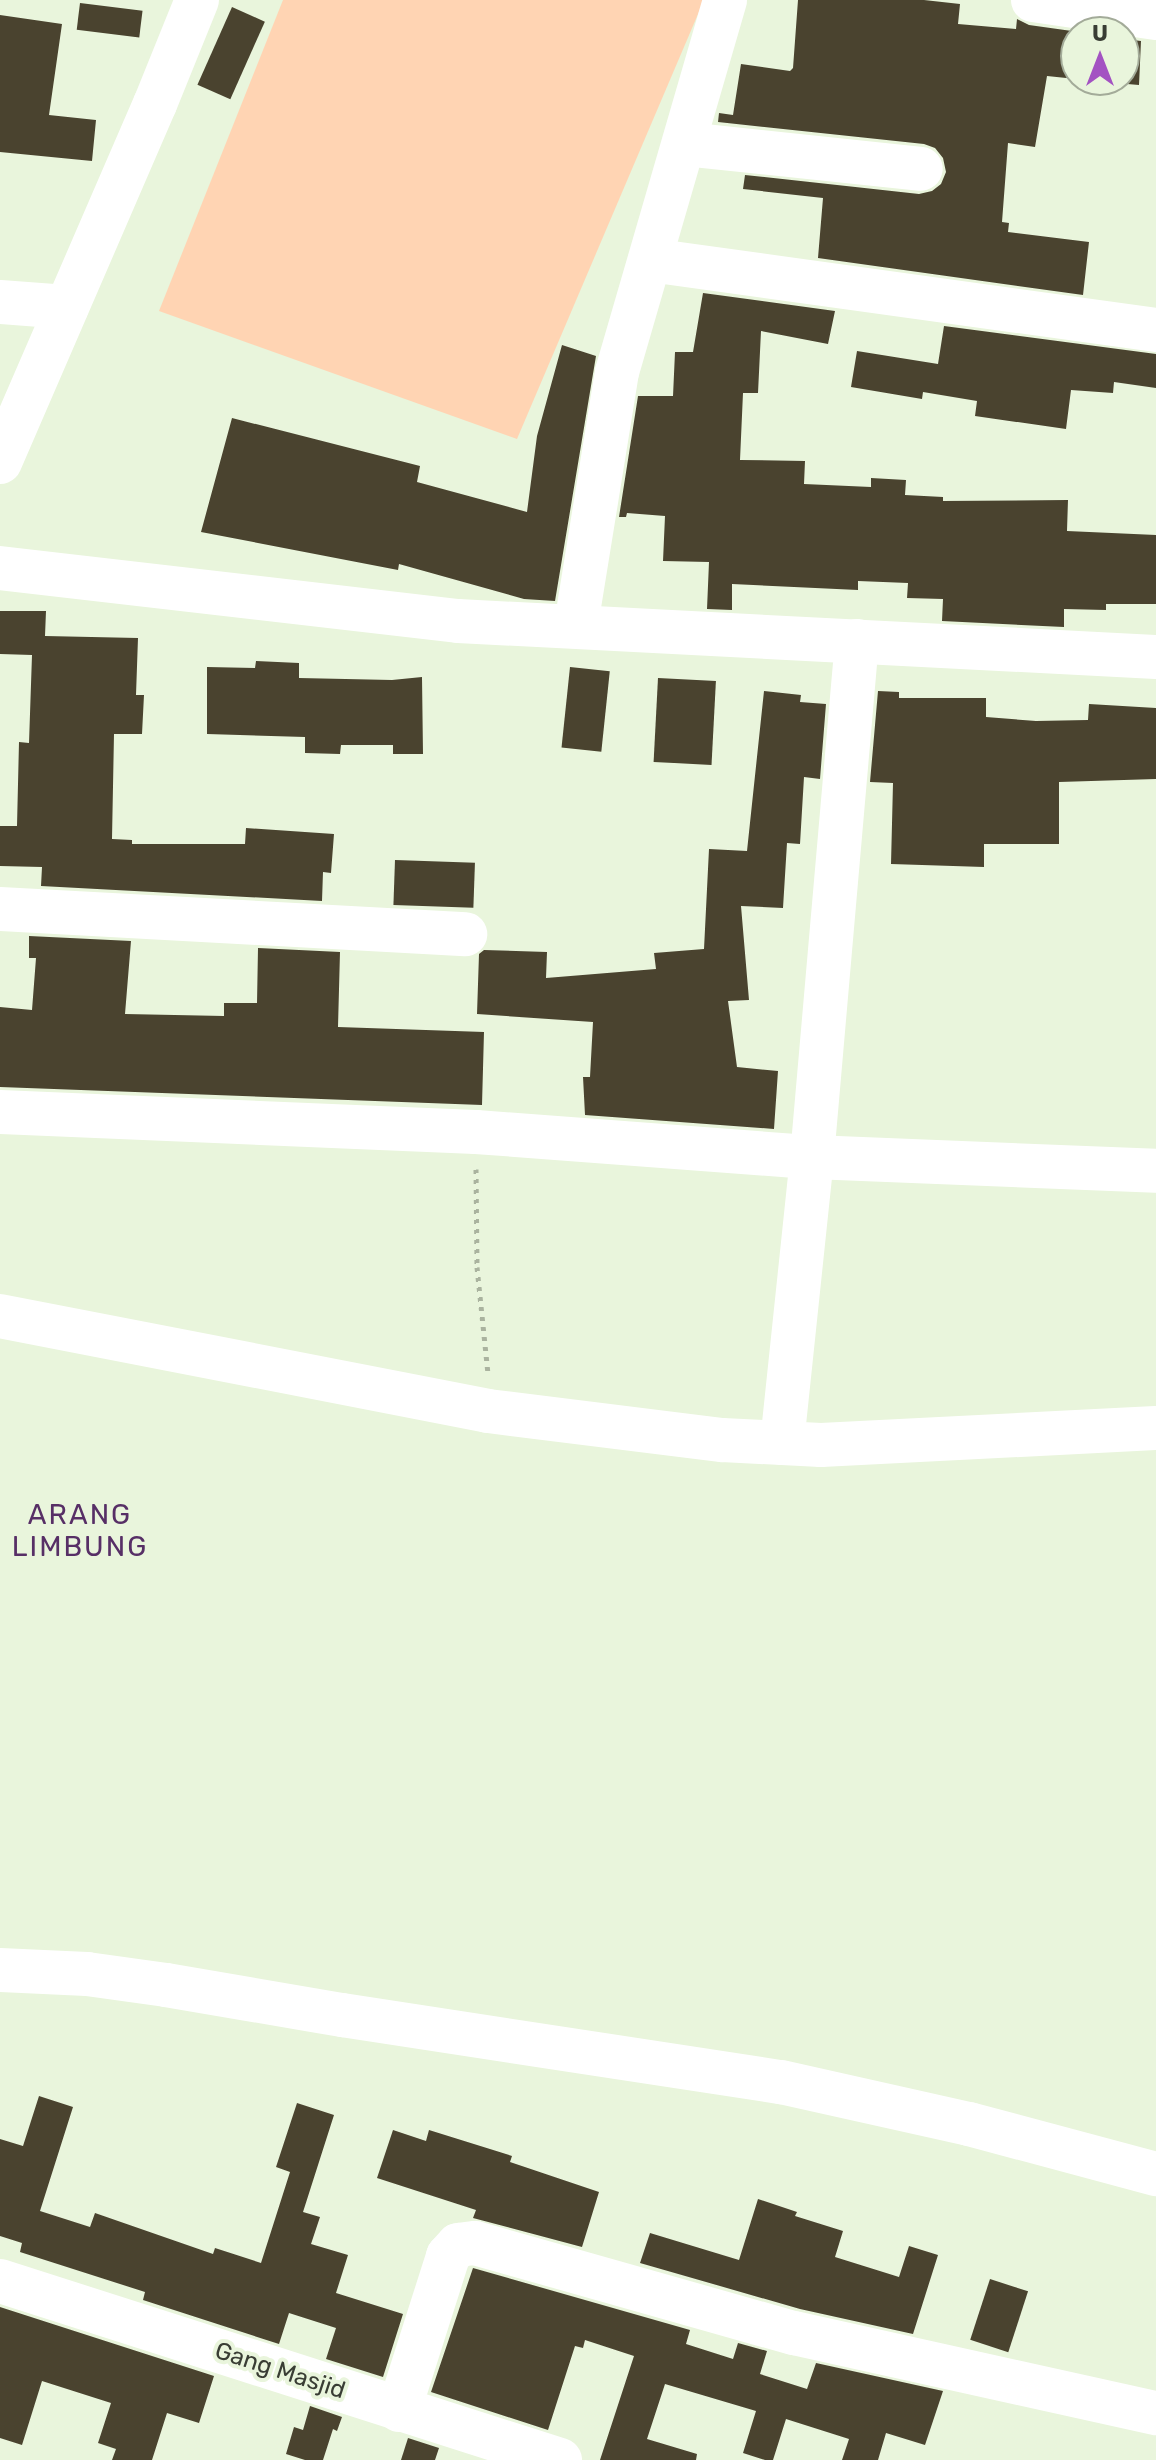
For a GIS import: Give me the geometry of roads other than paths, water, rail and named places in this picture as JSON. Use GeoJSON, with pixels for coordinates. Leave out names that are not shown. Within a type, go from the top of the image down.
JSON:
{"type":"FeatureCollection","features":[{"type":"Feature","properties":{"kind":"street"},"geometry":{"type":"LineString","coordinates":[[0,462],[197,0]]}},
{"type":"Feature","properties":{"kind":"street"},"geometry":{"type":"LineString","coordinates":[[576,625],[617,372],[725,0]]}},
{"type":"Feature","properties":{"kind":"street"},"geometry":{"type":"LineString","coordinates":[[1033,0],[1156,18]]}},
{"type":"Feature","properties":{"kind":"street"},"geometry":{"type":"LineString","coordinates":[[685,144],[921,169]]}},
{"type":"Feature","properties":{"kind":"street"},"geometry":{"type":"LineString","coordinates":[[650,260],[1156,330]]}},
{"type":"Feature","properties":{"kind":"street"},"geometry":{"type":"LineString","coordinates":[[0,302],[67,307]]}},
{"type":"Feature","properties":{"kind":"street"},"geometry":{"type":"LineString","coordinates":[[0,568],[458,621],[1156,657]]}},
{"type":"Feature","properties":{"kind":"street"},"geometry":{"type":"LineString","coordinates":[[782,1443],[812,1157],[857,641]]}},
{"type":"Feature","properties":{"kind":"street"},"geometry":{"type":"LineString","coordinates":[[0,909],[465,934]]}},
{"type":"Feature","properties":{"kind":"street"},"geometry":{"type":"LineString","coordinates":[[0,1112],[476,1132],[812,1157],[1156,1171]]}},
{"type":"Feature","properties":{"kind":"street"},"geometry":{"type":"LineString","coordinates":[[0,1316],[488,1411],[722,1440],[821,1445],[1156,1428]]}},
{"type":"Feature","properties":{"kind":"street"},"geometry":{"type":"LineString","coordinates":[[0,1970],[87,1974],[166,1985],[781,2082],[969,2124],[1156,2174]]}},
{"type":"Feature","properties":{"kind":"street"},"geometry":{"type":"LineString","coordinates":[[399,2410],[448,2256],[458,2245],[475,2243],[794,2333],[1156,2413]]}},
{"type":"Feature","properties":{"kind":"street","name":"Gang Masjid"},"geometry":{"type":"LineString","coordinates":[[0,2281],[560,2460]]}},
{"type":"Feature","properties":{"kind":"district","name":"ARANG LIMBUNG"},"geometry":{"type":"Point","coordinates":[80,1531]}}]}
